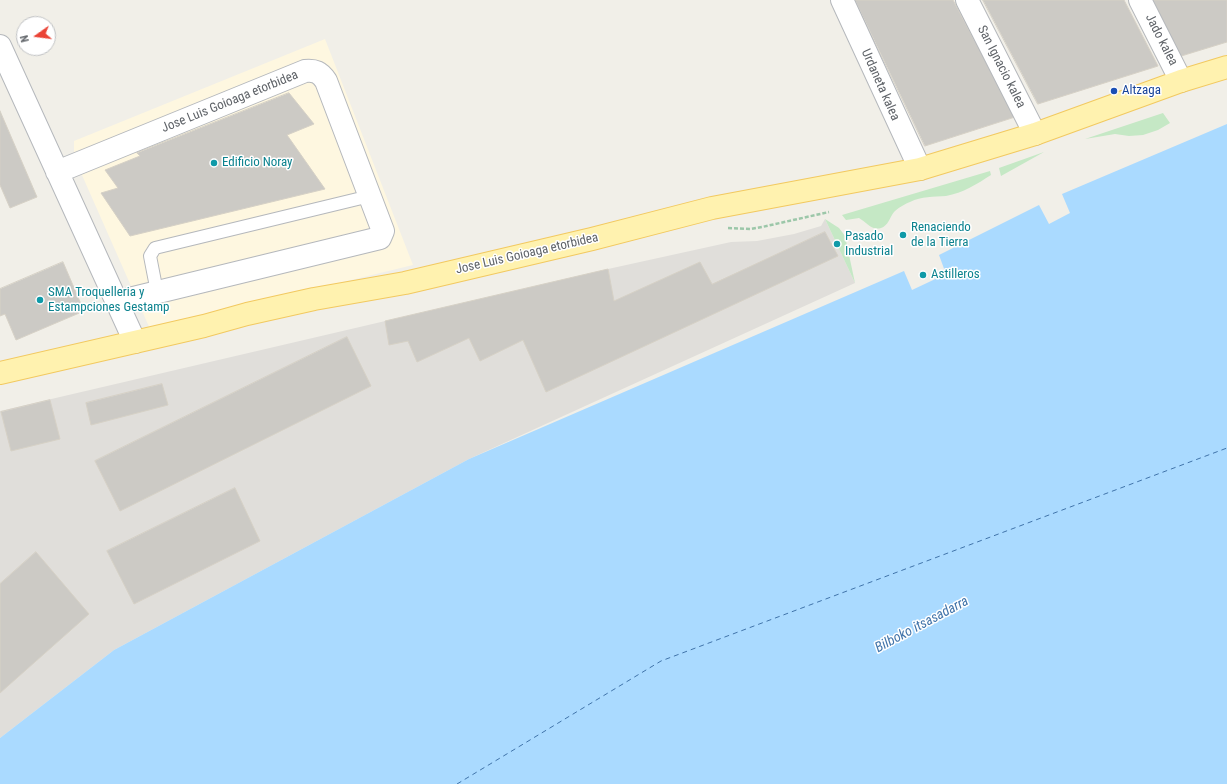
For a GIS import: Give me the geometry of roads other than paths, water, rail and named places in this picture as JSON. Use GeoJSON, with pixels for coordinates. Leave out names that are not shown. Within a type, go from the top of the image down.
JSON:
{"type":"FeatureCollection","features":[{"type":"Feature","properties":{"kind":"main road","name":"Jose Luis Goioaga etorbidea"},"geometry":{"type":"LineString","coordinates":[[0,373],[314,299],[405,283],[712,208],[920,169],[1035,134],[1181,81],[1227,67]]}},
{"type":"Feature","properties":{"kind":"street","name":"Urdaneta kalea"},"geometry":{"type":"LineString","coordinates":[[842,0],[920,169]]}},
{"type":"Feature","properties":{"kind":"street","name":"San Ignacio kalea"},"geometry":{"type":"LineString","coordinates":[[968,0],[1035,134]]}},
{"type":"Feature","properties":{"kind":"street","name":"Jado kalea"},"geometry":{"type":"LineString","coordinates":[[1140,0],[1181,81]]}},
{"type":"Feature","properties":{"kind":"street"},"geometry":{"type":"LineString","coordinates":[[0,46],[135,342]]}},
{"type":"Feature","properties":{"kind":"street","name":"Jose Luis Goioaga etorbidea"},"geometry":{"type":"LineString","coordinates":[[57,172],[305,71],[314,70],[321,74],[326,81],[383,231],[380,238],[117,302]]}},
{"type":"Feature","properties":{"kind":"lane"},"geometry":{"type":"LineString","coordinates":[[157,292],[150,256],[155,248],[370,196]]}},
{"type":"Feature","properties":{"kind":"water","name":"Bilboko itsasadarra"},"geometry":{"type":"Polygon","coordinates":[[[1227,124],[1227,784],[0,784],[0,738],[114,650],[469,459],[904,271],[912,290],[946,274],[939,255],[1039,205],[1049,224],[1070,213],[1062,194],[1227,124]]]}},
{"type":"Feature","properties":{"kind":"place","name":"Altzaga"},"geometry":{"type":"Point","coordinates":[1114,91]}},
{"type":"Feature","properties":{"kind":"place","name":"Edificio Noray"},"geometry":{"type":"Point","coordinates":[214,163]}},
{"type":"Feature","properties":{"kind":"place","name":"Renaciendo de la Tierra"},"geometry":{"type":"Point","coordinates":[903,235]}},
{"type":"Feature","properties":{"kind":"place","name":"Pasado Industrial"},"geometry":{"type":"Point","coordinates":[837,244]}},
{"type":"Feature","properties":{"kind":"place","name":"Astilleros"},"geometry":{"type":"Point","coordinates":[923,275]}},
{"type":"Feature","properties":{"kind":"place","name":"SMA Troquelleria y Estampciones Gestamp"},"geometry":{"type":"Point","coordinates":[40,300]}}]}
